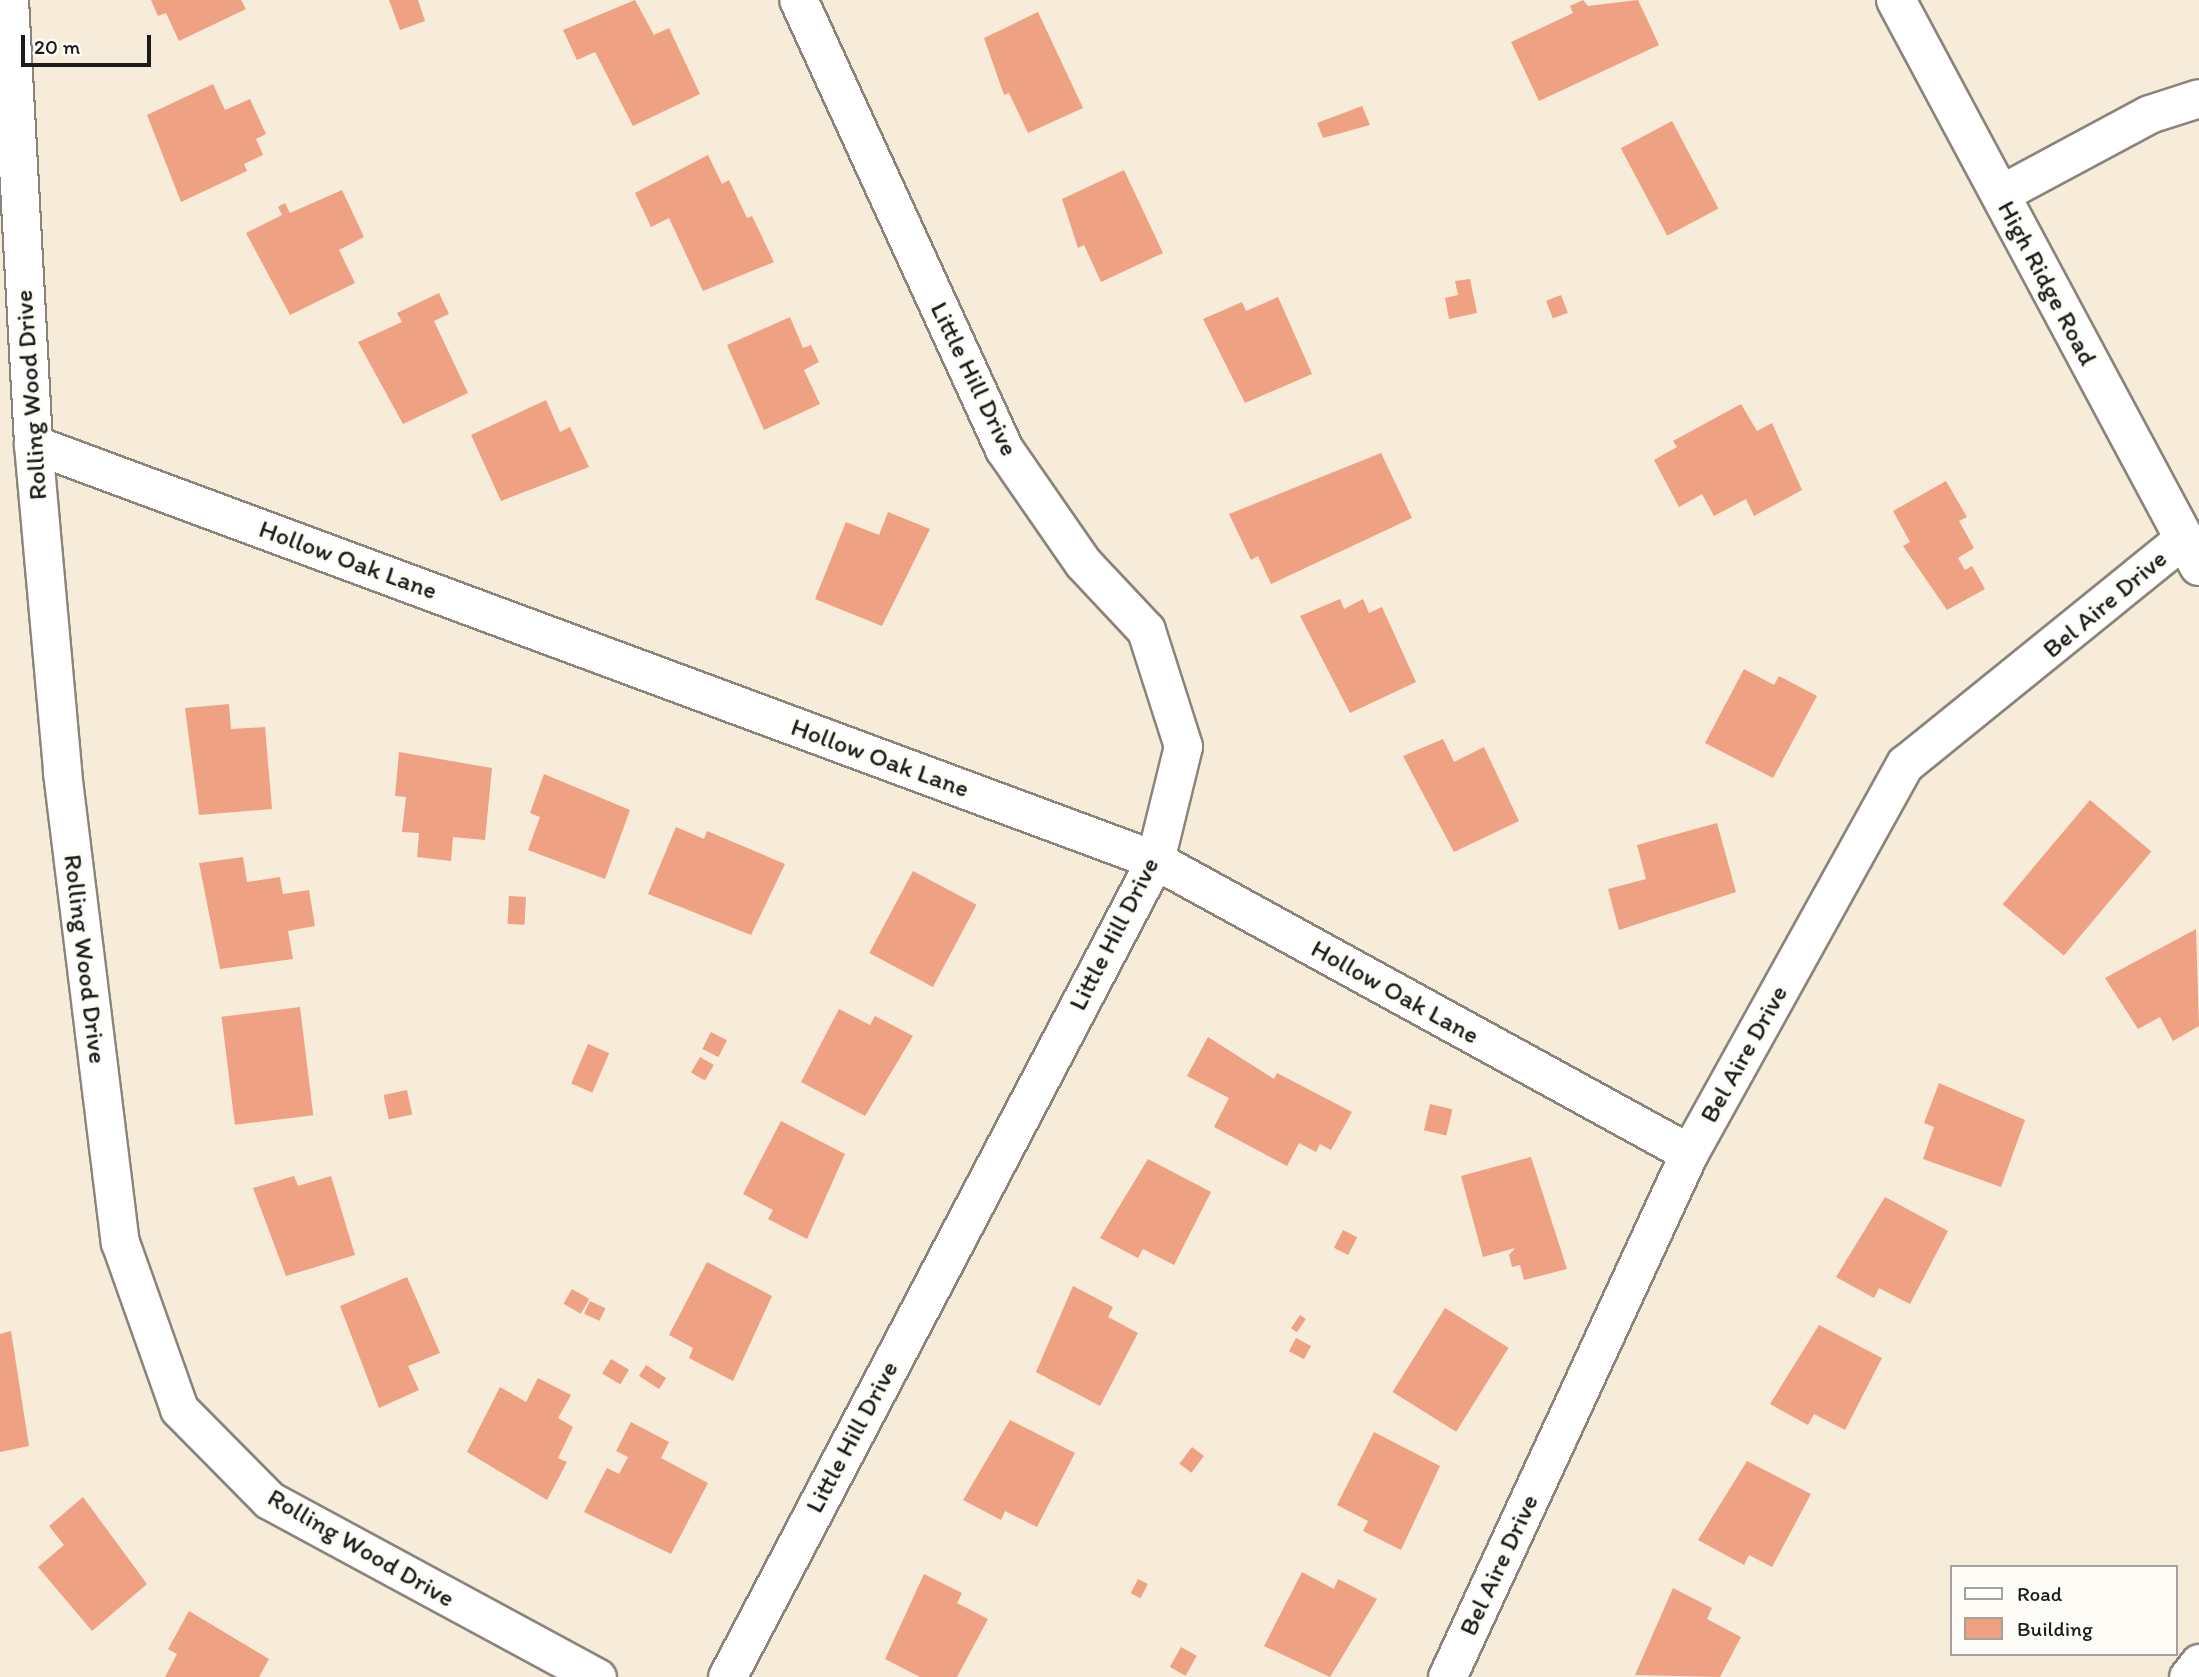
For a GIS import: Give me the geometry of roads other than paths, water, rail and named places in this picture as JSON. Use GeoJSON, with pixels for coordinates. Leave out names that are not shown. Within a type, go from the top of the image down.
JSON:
{"type":"FeatureCollection","features":[{"type":"Feature","properties":{"kind":"main road","name":"High Ridge Road"},"geometry":{"type":"LineString","coordinates":[[1896,0],[2192,552]]}},
{"type":"Feature","properties":{"kind":"street","name":"Rolling Wood Drive"},"geometry":{"type":"LineString","coordinates":[[9,0],[33,444],[62,772],[120,1242],[179,1409],[269,1500],[597,1677]]}},
{"type":"Feature","properties":{"kind":"street","name":"Little Hill Drive"},"geometry":{"type":"LineString","coordinates":[[727,1677],[1155,860],[1183,746],[1146,630],[1083,563],[1004,449],[798,0]]}},
{"type":"Feature","properties":{"kind":"street"},"geometry":{"type":"LineString","coordinates":[[2000,194],[2149,114],[2199,99]]}},
{"type":"Feature","properties":{"kind":"street","name":"Hollow Oak Lane"},"geometry":{"type":"LineString","coordinates":[[33,444],[1155,860],[1689,1153]]}},
{"type":"Feature","properties":{"kind":"street","name":"Bel Aire Drive"},"geometry":{"type":"LineString","coordinates":[[1447,1677],[1689,1153],[1905,764],[2192,552]]}},
{"type":"Feature","properties":{"kind":"street"},"geometry":{"type":"LineString","coordinates":[[2188,1677],[2199,1663]]}}]}
